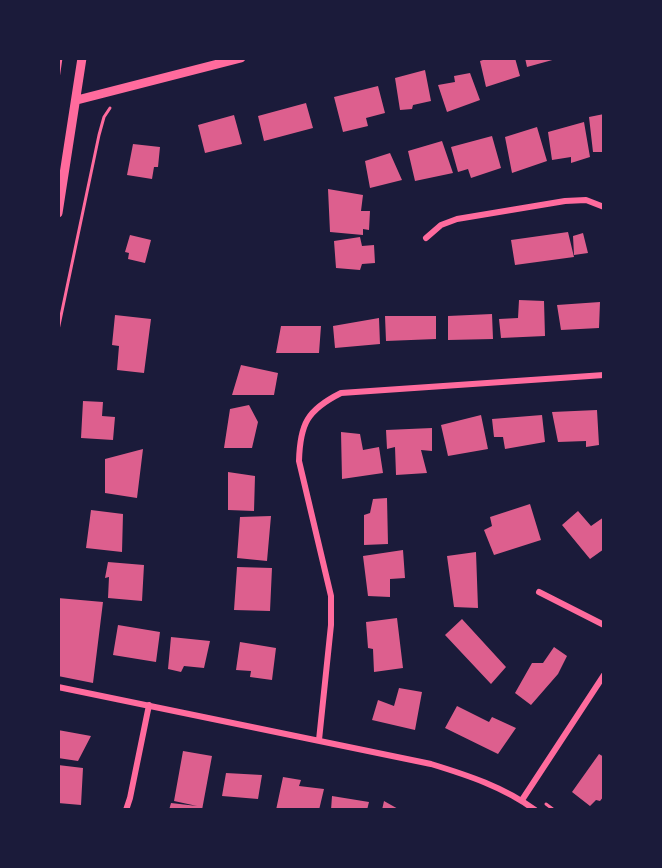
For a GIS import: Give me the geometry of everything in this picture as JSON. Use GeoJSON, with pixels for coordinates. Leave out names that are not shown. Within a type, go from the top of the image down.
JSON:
{"type":"FeatureCollection","features":[{"type":"Feature","properties":{"kind":"street"},"geometry":{"type":"LineString","coordinates":[[58,213],[82,58]]}},
{"type":"Feature","properties":{"kind":"street"},"geometry":{"type":"LineString","coordinates":[[77,100],[241,58]]}},
{"type":"Feature","properties":{"kind":"street"},"geometry":{"type":"LineString","coordinates":[[426,238],[441,225],[457,219],[565,201],[586,200],[603,207]]}},
{"type":"Feature","properties":{"kind":"street"},"geometry":{"type":"LineString","coordinates":[[319,740],[331,625],[331,596],[299,461],[299,439],[311,414],[324,402],[341,393],[603,375]]}},
{"type":"Feature","properties":{"kind":"street"},"geometry":{"type":"LineString","coordinates":[[539,592],[603,625]]}},
{"type":"Feature","properties":{"kind":"street"},"geometry":{"type":"LineString","coordinates":[[522,800],[603,675]]}},
{"type":"Feature","properties":{"kind":"street"},"geometry":{"type":"LineString","coordinates":[[58,687],[431,764],[477,778],[522,800],[536,810]]}},
{"type":"Feature","properties":{"kind":"street"},"geometry":{"type":"LineString","coordinates":[[126,810],[149,705]]}},
{"type":"Feature","properties":{"kind":"path"},"geometry":{"type":"LineString","coordinates":[[58,79],[61,58]]}},
{"type":"Feature","properties":{"kind":"path"},"geometry":{"type":"LineString","coordinates":[[58,330],[99,135],[104,117],[110,108]]}},
{"type":"Feature","properties":{"kind":"building"},"geometry":{"type":"Polygon","coordinates":[[[489,58],[515,58],[520,76],[486,87],[480,61],[489,58]]]}},
{"type":"Feature","properties":{"kind":"building"},"geometry":{"type":"Polygon","coordinates":[[[525,58],[556,58],[556,59],[527,67],[525,58]]]}},
{"type":"Feature","properties":{"kind":"building"},"geometry":{"type":"Polygon","coordinates":[[[425,70],[431,101],[413,105],[412,109],[400,110],[395,78],[425,70]]]}},
{"type":"Feature","properties":{"kind":"building"},"geometry":{"type":"Polygon","coordinates":[[[470,73],[480,100],[447,112],[438,85],[455,82],[454,76],[470,73]]]}},
{"type":"Feature","properties":{"kind":"building"},"geometry":{"type":"Polygon","coordinates":[[[378,86],[385,113],[366,118],[368,126],[343,132],[334,97],[378,86]]]}},
{"type":"Feature","properties":{"kind":"building"},"geometry":{"type":"Polygon","coordinates":[[[306,103],[313,128],[264,141],[258,116],[306,103]]]}},
{"type":"Feature","properties":{"kind":"building"},"geometry":{"type":"Polygon","coordinates":[[[604,114],[604,152],[593,152],[589,117],[604,114]]]}},
{"type":"Feature","properties":{"kind":"building"},"geometry":{"type":"Polygon","coordinates":[[[234,115],[242,144],[205,153],[198,125],[234,115]]]}},
{"type":"Feature","properties":{"kind":"building"},"geometry":{"type":"Polygon","coordinates":[[[584,122],[590,157],[571,163],[571,157],[552,160],[548,132],[584,122]]]}},
{"type":"Feature","properties":{"kind":"building"},"geometry":{"type":"Polygon","coordinates":[[[537,127],[547,161],[512,173],[505,137],[537,127]]]}},
{"type":"Feature","properties":{"kind":"building"},"geometry":{"type":"Polygon","coordinates":[[[492,136],[501,168],[471,178],[468,169],[458,172],[451,147],[492,136]]]}},
{"type":"Feature","properties":{"kind":"building"},"geometry":{"type":"Polygon","coordinates":[[[442,141],[453,173],[415,181],[408,151],[442,141]]]}},
{"type":"Feature","properties":{"kind":"building"},"geometry":{"type":"Polygon","coordinates":[[[133,144],[160,147],[158,167],[154,167],[152,179],[127,175],[133,144]]]}},
{"type":"Feature","properties":{"kind":"building"},"geometry":{"type":"Polygon","coordinates":[[[390,153],[402,180],[370,188],[365,161],[390,153]]]}},
{"type":"Feature","properties":{"kind":"building"},"geometry":{"type":"Polygon","coordinates":[[[328,189],[363,195],[361,211],[370,211],[369,230],[363,229],[363,235],[330,232],[328,189]]]}},
{"type":"Feature","properties":{"kind":"building"},"geometry":{"type":"Polygon","coordinates":[[[568,232],[574,257],[515,265],[511,240],[568,232]]]}},
{"type":"Feature","properties":{"kind":"building"},"geometry":{"type":"Polygon","coordinates":[[[583,233],[588,253],[574,255],[573,236],[583,233]]]}},
{"type":"Feature","properties":{"kind":"building"},"geometry":{"type":"Polygon","coordinates":[[[130,235],[151,240],[145,263],[128,259],[129,253],[125,252],[130,235]]]}},
{"type":"Feature","properties":{"kind":"building"},"geometry":{"type":"Polygon","coordinates":[[[360,237],[362,246],[374,245],[375,263],[362,264],[360,270],[336,268],[334,241],[360,237]]]}},
{"type":"Feature","properties":{"kind":"building"},"geometry":{"type":"Polygon","coordinates":[[[519,300],[544,301],[545,336],[501,338],[499,319],[518,318],[519,300]]]}},
{"type":"Feature","properties":{"kind":"building"},"geometry":{"type":"Polygon","coordinates":[[[600,302],[599,328],[561,330],[557,305],[600,302]]]}},
{"type":"Feature","properties":{"kind":"building"},"geometry":{"type":"Polygon","coordinates":[[[492,314],[493,339],[448,340],[448,316],[492,314]]]}},
{"type":"Feature","properties":{"kind":"building"},"geometry":{"type":"Polygon","coordinates":[[[115,315],[151,319],[144,373],[117,370],[119,346],[112,345],[115,315]]]}},
{"type":"Feature","properties":{"kind":"building"},"geometry":{"type":"Polygon","coordinates":[[[385,316],[436,316],[436,339],[386,341],[385,316]]]}},
{"type":"Feature","properties":{"kind":"building"},"geometry":{"type":"Polygon","coordinates":[[[379,318],[380,344],[335,348],[333,326],[379,318]]]}},
{"type":"Feature","properties":{"kind":"building"},"geometry":{"type":"Polygon","coordinates":[[[281,326],[321,326],[319,353],[276,353],[281,326]]]}},
{"type":"Feature","properties":{"kind":"building"},"geometry":{"type":"Polygon","coordinates":[[[241,365],[278,373],[274,395],[232,395],[241,365]]]}},
{"type":"Feature","properties":{"kind":"building"},"geometry":{"type":"Polygon","coordinates":[[[83,401],[103,402],[102,416],[115,417],[113,440],[81,438],[83,401]]]}},
{"type":"Feature","properties":{"kind":"building"},"geometry":{"type":"Polygon","coordinates":[[[249,405],[258,422],[252,448],[224,448],[230,409],[249,405]]]}},
{"type":"Feature","properties":{"kind":"building"},"geometry":{"type":"Polygon","coordinates":[[[597,410],[599,445],[586,447],[586,441],[558,442],[552,412],[597,410]]]}},
{"type":"Feature","properties":{"kind":"building"},"geometry":{"type":"Polygon","coordinates":[[[481,415],[488,449],[448,456],[441,425],[481,415]]]}},
{"type":"Feature","properties":{"kind":"building"},"geometry":{"type":"Polygon","coordinates":[[[542,415],[545,442],[505,449],[503,437],[494,437],[492,419],[542,415]]]}},
{"type":"Feature","properties":{"kind":"building"},"geometry":{"type":"Polygon","coordinates":[[[432,428],[432,451],[421,450],[427,473],[396,475],[395,447],[387,449],[386,430],[432,428]]]}},
{"type":"Feature","properties":{"kind":"building"},"geometry":{"type":"Polygon","coordinates":[[[341,432],[360,434],[363,450],[379,447],[383,473],[342,479],[341,432]]]}},
{"type":"Feature","properties":{"kind":"building"},"geometry":{"type":"Polygon","coordinates":[[[143,449],[137,498],[105,493],[105,459],[143,449]]]}},
{"type":"Feature","properties":{"kind":"building"},"geometry":{"type":"Polygon","coordinates":[[[228,472],[255,476],[254,511],[228,510],[228,472]]]}},
{"type":"Feature","properties":{"kind":"building"},"geometry":{"type":"Polygon","coordinates":[[[387,498],[388,544],[364,545],[364,515],[370,513],[373,499],[387,498]]]}},
{"type":"Feature","properties":{"kind":"building"},"geometry":{"type":"Polygon","coordinates":[[[530,504],[541,540],[494,555],[484,530],[492,526],[490,517],[530,504]]]}},
{"type":"Feature","properties":{"kind":"building"},"geometry":{"type":"Polygon","coordinates":[[[91,510],[123,514],[122,552],[86,548],[91,510]]]}},
{"type":"Feature","properties":{"kind":"building"},"geometry":{"type":"Polygon","coordinates":[[[578,511],[591,526],[604,517],[604,549],[590,559],[562,525],[578,511]]]}},
{"type":"Feature","properties":{"kind":"building"},"geometry":{"type":"Polygon","coordinates":[[[271,516],[267,561],[237,558],[240,517],[271,516]]]}},
{"type":"Feature","properties":{"kind":"building"},"geometry":{"type":"Polygon","coordinates":[[[403,550],[405,578],[390,579],[390,597],[368,596],[363,556],[403,550]]]}},
{"type":"Feature","properties":{"kind":"building"},"geometry":{"type":"Polygon","coordinates":[[[476,552],[478,608],[454,607],[447,556],[476,552]]]}},
{"type":"Feature","properties":{"kind":"building"},"geometry":{"type":"Polygon","coordinates":[[[108,562],[144,565],[142,601],[108,598],[109,577],[105,578],[108,562]]]}},
{"type":"Feature","properties":{"kind":"building"},"geometry":{"type":"Polygon","coordinates":[[[237,567],[272,568],[270,611],[234,610],[237,567]]]}},
{"type":"Feature","properties":{"kind":"building"},"geometry":{"type":"Polygon","coordinates":[[[58,598],[103,602],[93,683],[58,676],[58,598]]]}},
{"type":"Feature","properties":{"kind":"building"},"geometry":{"type":"Polygon","coordinates":[[[397,618],[403,668],[374,672],[373,649],[368,648],[366,622],[397,618]]]}},
{"type":"Feature","properties":{"kind":"building"},"geometry":{"type":"Polygon","coordinates":[[[462,619],[506,667],[491,684],[445,635],[462,619]]]}},
{"type":"Feature","properties":{"kind":"building"},"geometry":{"type":"Polygon","coordinates":[[[118,625],[160,632],[156,662],[113,655],[118,625]]]}},
{"type":"Feature","properties":{"kind":"building"},"geometry":{"type":"Polygon","coordinates":[[[171,637],[210,641],[204,668],[184,666],[181,672],[168,669],[171,637]]]}},
{"type":"Feature","properties":{"kind":"building"},"geometry":{"type":"Polygon","coordinates":[[[240,642],[276,648],[272,680],[250,677],[251,671],[236,670],[240,642]]]}},
{"type":"Feature","properties":{"kind":"building"},"geometry":{"type":"Polygon","coordinates":[[[554,647],[567,656],[558,674],[531,705],[515,693],[532,663],[543,663],[554,647]]]}},
{"type":"Feature","properties":{"kind":"building"},"geometry":{"type":"Polygon","coordinates":[[[399,688],[422,692],[415,730],[372,720],[378,700],[394,706],[399,688]]]}},
{"type":"Feature","properties":{"kind":"building"},"geometry":{"type":"Polygon","coordinates":[[[457,706],[489,722],[492,717],[516,728],[498,754],[445,728],[457,706]]]}},
{"type":"Feature","properties":{"kind":"building"},"geometry":{"type":"Polygon","coordinates":[[[58,730],[91,736],[78,761],[58,758],[58,730]]]}},
{"type":"Feature","properties":{"kind":"building"},"geometry":{"type":"Polygon","coordinates":[[[183,751],[212,756],[202,810],[169,810],[171,803],[197,806],[174,801],[183,751]]]}},
{"type":"Feature","properties":{"kind":"building"},"geometry":{"type":"Polygon","coordinates":[[[599,754],[604,757],[604,796],[590,806],[572,792],[599,754]]]}},
{"type":"Feature","properties":{"kind":"building"},"geometry":{"type":"Polygon","coordinates":[[[58,765],[83,768],[81,805],[58,803],[58,765]]]}},
{"type":"Feature","properties":{"kind":"building"},"geometry":{"type":"Polygon","coordinates":[[[226,773],[262,775],[258,799],[222,796],[226,773]]]}},
{"type":"Feature","properties":{"kind":"building"},"geometry":{"type":"Polygon","coordinates":[[[283,777],[301,780],[299,786],[324,789],[319,810],[276,810],[283,777]]]}},
{"type":"Feature","properties":{"kind":"building"},"geometry":{"type":"Polygon","coordinates":[[[332,796],[369,802],[367,810],[331,810],[332,796]]]}},
{"type":"Feature","properties":{"kind":"building"},"geometry":{"type":"Polygon","coordinates":[[[384,801],[400,810],[382,810],[384,801]]]}}]}
